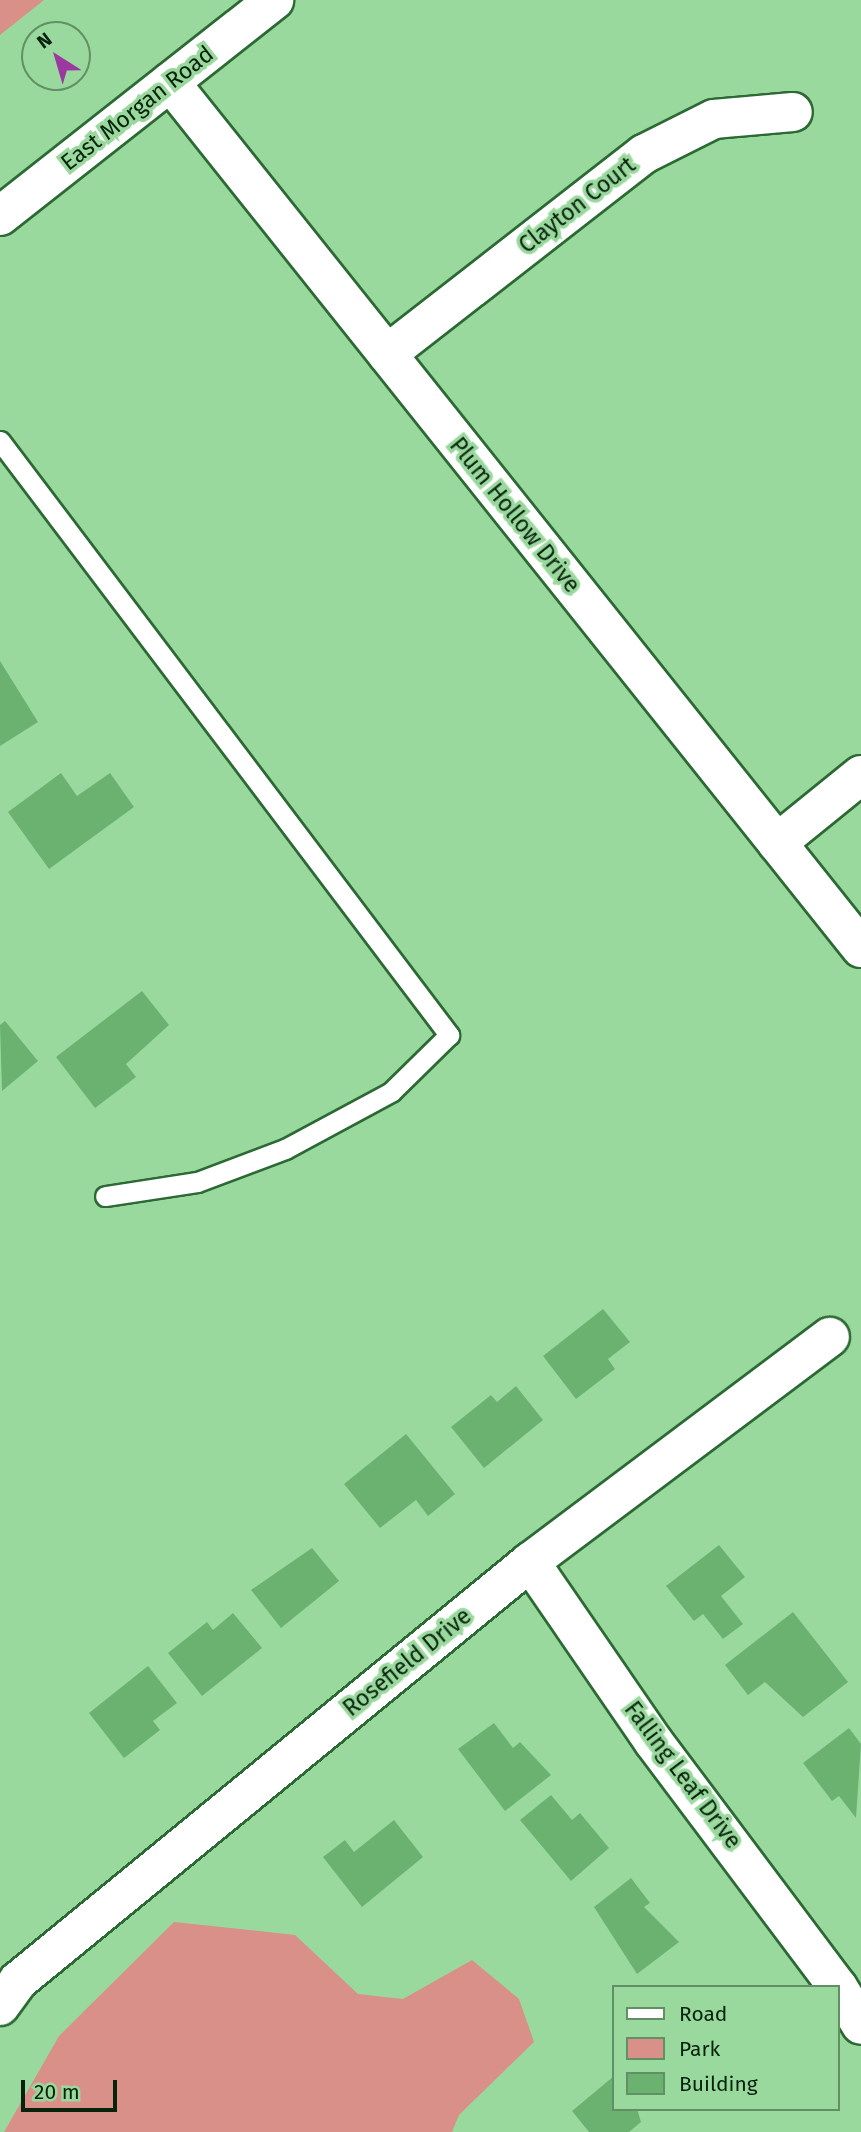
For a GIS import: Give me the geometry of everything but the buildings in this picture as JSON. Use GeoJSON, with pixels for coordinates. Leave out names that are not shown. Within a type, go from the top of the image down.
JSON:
{"type":"FeatureCollection","features":[{"type":"Feature","properties":{"kind":"street","name":"East Morgan Road"},"geometry":{"type":"LineString","coordinates":[[0,216],[274,0]]}},
{"type":"Feature","properties":{"kind":"street","name":"Plum Hollow Drive"},"geometry":{"type":"LineString","coordinates":[[170,82],[861,948]]}},
{"type":"Feature","properties":{"kind":"street","name":"Clayton Court"},"geometry":{"type":"LineString","coordinates":[[387,354],[643,154],[714,119],[793,112]]}},
{"type":"Feature","properties":{"kind":"street"},"geometry":{"type":"LineString","coordinates":[[777,843],[861,775]]}},
{"type":"Feature","properties":{"kind":"street","name":"Rosefield Drive"},"geometry":{"type":"LineString","coordinates":[[0,2006],[18,1981],[530,1562],[830,1337]]}},
{"type":"Feature","properties":{"kind":"street","name":"Falling Leaf Drive"},"geometry":{"type":"LineString","coordinates":[[530,1562],[653,1741],[836,1985]]}},
{"type":"Feature","properties":{"kind":"street","name":"Falling Leaf Drive"},"geometry":{"type":"LineString","coordinates":[[840,1990],[861,2025]]}},
{"type":"Feature","properties":{"kind":"lane"},"geometry":{"type":"LineString","coordinates":[[0,441],[449,1035],[391,1092],[285,1149],[197,1182],[105,1196]]}},
{"type":"Feature","properties":{"kind":"green space"},"geometry":{"type":"Polygon","coordinates":[[[0,0],[44,0],[0,35],[0,0]]]}},
{"type":"Feature","properties":{"kind":"green space"},"geometry":{"type":"Polygon","coordinates":[[[174,1922],[295,1935],[358,1994],[403,1999],[472,1960],[519,1999],[534,2042],[459,2115],[452,2132],[4,2132],[59,2036],[174,1922]]]}}]}
